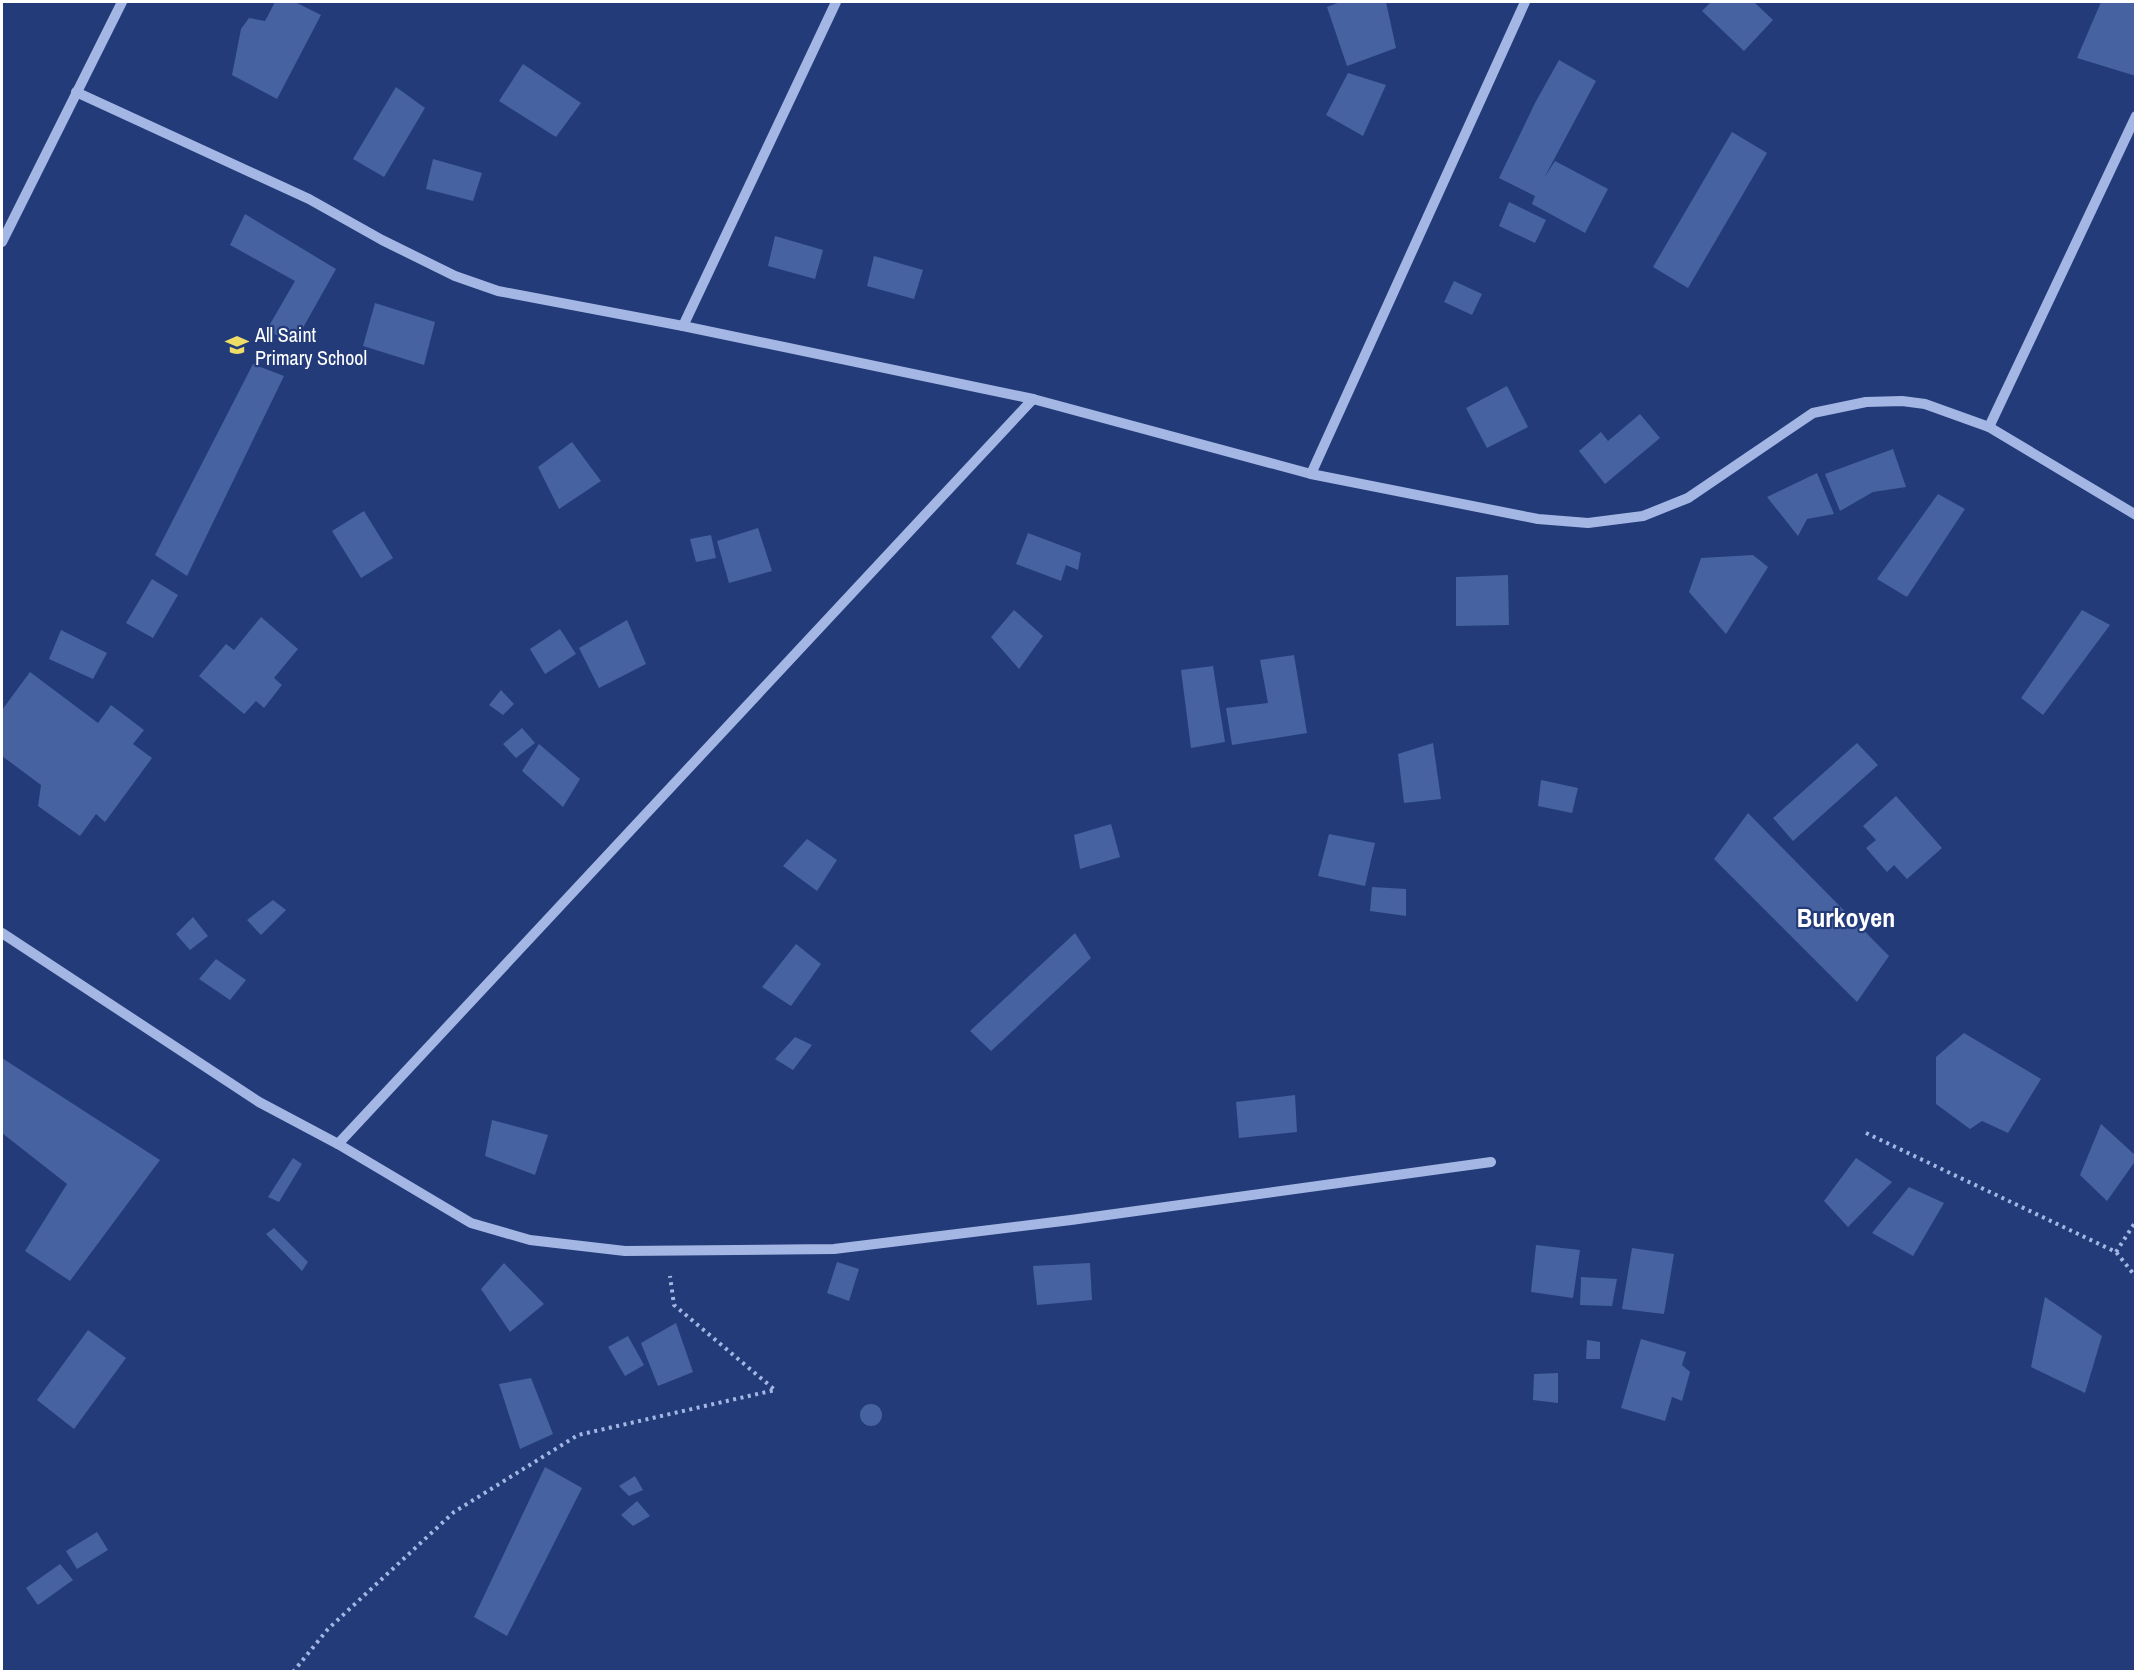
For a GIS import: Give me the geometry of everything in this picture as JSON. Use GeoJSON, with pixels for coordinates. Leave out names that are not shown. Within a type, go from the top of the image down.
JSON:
{"type":"FeatureCollection","features":[{"type":"Feature","properties":{"kind":"street"},"geometry":{"type":"LineString","coordinates":[[2,242],[122,2]]}},
{"type":"Feature","properties":{"kind":"street"},"geometry":{"type":"LineString","coordinates":[[683,326],[836,2]]}},
{"type":"Feature","properties":{"kind":"street"},"geometry":{"type":"LineString","coordinates":[[1311,474],[1525,2]]}},
{"type":"Feature","properties":{"kind":"street"},"geometry":{"type":"LineString","coordinates":[[76,92],[309,199],[382,240],[455,276],[498,291],[683,326],[1033,399],[1311,474],[1538,519],[1588,523],[1643,516],[1688,498],[1813,413],[1866,402],[1925,404],[1989,427],[2136,515]]}},
{"type":"Feature","properties":{"kind":"street"},"geometry":{"type":"LineString","coordinates":[[1989,427],[2136,116]]}},
{"type":"Feature","properties":{"kind":"street"},"geometry":{"type":"LineString","coordinates":[[338,1144],[1033,399]]}},
{"type":"Feature","properties":{"kind":"street"},"geometry":{"type":"LineString","coordinates":[[2,933],[223,1080],[338,1144],[471,1223],[530,1240],[625,1251],[834,1249],[1071,1220],[1491,1162]]}},
{"type":"Feature","properties":{"kind":"path"},"geometry":{"type":"LineString","coordinates":[[1866,1133],[2116,1252],[2136,1277]]}},
{"type":"Feature","properties":{"kind":"path"},"geometry":{"type":"LineString","coordinates":[[2116,1252],[2136,1221]]}},
{"type":"Feature","properties":{"kind":"path"},"geometry":{"type":"LineString","coordinates":[[293,1671],[328,1629],[454,1512],[578,1435],[775,1390],[674,1305],[666,1251]]}},
{"type":"Feature","properties":{"kind":"building"},"geometry":{"type":"Polygon","coordinates":[[[275,2],[295,2],[321,15],[277,99],[232,75],[241,29],[249,18],[265,21],[275,2]]]}},
{"type":"Feature","properties":{"kind":"building"},"geometry":{"type":"Polygon","coordinates":[[[1340,2],[1386,2],[1396,48],[1347,66],[1327,7],[1340,2]]]}},
{"type":"Feature","properties":{"kind":"building"},"geometry":{"type":"Polygon","coordinates":[[[1711,2],[1754,2],[1773,20],[1744,51],[1702,11],[1711,2]]]}},
{"type":"Feature","properties":{"kind":"building"},"geometry":{"type":"Polygon","coordinates":[[[2101,2],[2136,2],[2136,76],[2077,58],[2101,2]]]}},
{"type":"Feature","properties":{"kind":"building"},"geometry":{"type":"Polygon","coordinates":[[[1559,60],[1596,81],[1544,178],[1555,161],[1608,189],[1585,233],[1532,204],[1535,196],[1499,178],[1535,103],[1559,60]]]}},
{"type":"Feature","properties":{"kind":"building"},"geometry":{"type":"Polygon","coordinates":[[[523,64],[581,103],[556,137],[499,101],[523,64]]]}},
{"type":"Feature","properties":{"kind":"building"},"geometry":{"type":"Polygon","coordinates":[[[1348,73],[1386,85],[1363,136],[1326,115],[1348,73]]]}},
{"type":"Feature","properties":{"kind":"building"},"geometry":{"type":"Polygon","coordinates":[[[396,87],[425,108],[384,177],[353,159],[396,87]]]}},
{"type":"Feature","properties":{"kind":"building"},"geometry":{"type":"Polygon","coordinates":[[[1732,132],[1767,153],[1688,288],[1653,267],[1732,132]]]}},
{"type":"Feature","properties":{"kind":"building"},"geometry":{"type":"Polygon","coordinates":[[[433,159],[482,173],[473,201],[426,189],[433,159]]]}},
{"type":"Feature","properties":{"kind":"building"},"geometry":{"type":"Polygon","coordinates":[[[1509,202],[1546,220],[1535,243],[1499,226],[1509,202]]]}},
{"type":"Feature","properties":{"kind":"building"},"geometry":{"type":"Polygon","coordinates":[[[245,214],[336,269],[295,342],[266,331],[295,281],[230,245],[245,214]]]}},
{"type":"Feature","properties":{"kind":"building"},"geometry":{"type":"Polygon","coordinates":[[[775,236],[823,250],[815,279],[768,266],[775,236]]]}},
{"type":"Feature","properties":{"kind":"building"},"geometry":{"type":"Polygon","coordinates":[[[874,256],[923,270],[914,299],[867,286],[874,256]]]}},
{"type":"Feature","properties":{"kind":"building"},"geometry":{"type":"Polygon","coordinates":[[[1454,281],[1482,294],[1472,315],[1444,302],[1454,281]]]}},
{"type":"Feature","properties":{"kind":"building"},"geometry":{"type":"Polygon","coordinates":[[[375,303],[435,322],[424,365],[363,346],[375,303]]]}},
{"type":"Feature","properties":{"kind":"building"},"geometry":{"type":"Polygon","coordinates":[[[253,364],[284,376],[187,576],[155,555],[253,364]]]}},
{"type":"Feature","properties":{"kind":"building"},"geometry":{"type":"Polygon","coordinates":[[[1507,386],[1528,427],[1487,448],[1466,408],[1507,386]]]}},
{"type":"Feature","properties":{"kind":"building"},"geometry":{"type":"Polygon","coordinates":[[[1640,414],[1660,438],[1605,484],[1579,451],[1601,432],[1608,441],[1640,414]]]}},
{"type":"Feature","properties":{"kind":"building"},"geometry":{"type":"Polygon","coordinates":[[[572,442],[601,481],[559,509],[538,467],[572,442]]]}},
{"type":"Feature","properties":{"kind":"building"},"geometry":{"type":"Polygon","coordinates":[[[1893,449],[1906,487],[1873,492],[1840,511],[1825,474],[1893,449]]]}},
{"type":"Feature","properties":{"kind":"building"},"geometry":{"type":"Polygon","coordinates":[[[1817,473],[1834,514],[1807,519],[1798,536],[1767,497],[1817,473]]]}},
{"type":"Feature","properties":{"kind":"building"},"geometry":{"type":"Polygon","coordinates":[[[1938,494],[1965,509],[1907,597],[1877,579],[1938,494]]]}},
{"type":"Feature","properties":{"kind":"building"},"geometry":{"type":"Polygon","coordinates":[[[364,511],[393,558],[361,578],[332,531],[364,511]]]}},
{"type":"Feature","properties":{"kind":"building"},"geometry":{"type":"Polygon","coordinates":[[[758,528],[772,571],[729,583],[717,541],[758,528]]]}},
{"type":"Feature","properties":{"kind":"building"},"geometry":{"type":"Polygon","coordinates":[[[1028,533],[1081,553],[1078,570],[1066,565],[1061,581],[1016,564],[1028,533]]]}},
{"type":"Feature","properties":{"kind":"building"},"geometry":{"type":"Polygon","coordinates":[[[711,535],[716,558],[696,562],[690,539],[711,535]]]}},
{"type":"Feature","properties":{"kind":"building"},"geometry":{"type":"Polygon","coordinates":[[[1753,555],[1768,567],[1726,634],[1689,592],[1701,558],[1753,555]]]}},
{"type":"Feature","properties":{"kind":"building"},"geometry":{"type":"Polygon","coordinates":[[[1508,575],[1509,625],[1456,626],[1456,577],[1508,575]]]}},
{"type":"Feature","properties":{"kind":"building"},"geometry":{"type":"Polygon","coordinates":[[[152,579],[178,595],[153,638],[126,623],[152,579]]]}},
{"type":"Feature","properties":{"kind":"building"},"geometry":{"type":"Polygon","coordinates":[[[1014,610],[1043,636],[1019,669],[991,637],[1014,610]]]}},
{"type":"Feature","properties":{"kind":"building"},"geometry":{"type":"Polygon","coordinates":[[[2082,610],[2110,625],[2043,715],[2021,698],[2082,610]]]}},
{"type":"Feature","properties":{"kind":"building"},"geometry":{"type":"Polygon","coordinates":[[[261,617],[298,649],[274,678],[282,685],[264,708],[256,701],[244,714],[199,676],[226,644],[234,650],[261,617]]]}},
{"type":"Feature","properties":{"kind":"building"},"geometry":{"type":"Polygon","coordinates":[[[627,620],[646,664],[599,688],[579,648],[627,620]]]}},
{"type":"Feature","properties":{"kind":"building"},"geometry":{"type":"Polygon","coordinates":[[[560,629],[576,654],[545,674],[530,649],[560,629]]]}},
{"type":"Feature","properties":{"kind":"building"},"geometry":{"type":"Polygon","coordinates":[[[61,630],[107,653],[93,679],[49,659],[61,630]]]}},
{"type":"Feature","properties":{"kind":"building"},"geometry":{"type":"Polygon","coordinates":[[[1294,655],[1307,733],[1232,745],[1226,708],[1268,703],[1260,660],[1294,655]]]}},
{"type":"Feature","properties":{"kind":"building"},"geometry":{"type":"Polygon","coordinates":[[[1213,666],[1225,742],[1191,748],[1181,670],[1213,666]]]}},
{"type":"Feature","properties":{"kind":"building"},"geometry":{"type":"Polygon","coordinates":[[[30,672],[98,723],[111,705],[144,730],[133,744],[152,758],[105,822],[96,814],[80,836],[38,806],[41,785],[2,756],[2,710],[30,672]]]}},
{"type":"Feature","properties":{"kind":"building"},"geometry":{"type":"Polygon","coordinates":[[[501,690],[514,704],[503,715],[489,705],[501,690]]]}},
{"type":"Feature","properties":{"kind":"building"},"geometry":{"type":"Polygon","coordinates":[[[522,728],[535,743],[516,758],[503,744],[522,728]]]}},
{"type":"Feature","properties":{"kind":"building"},"geometry":{"type":"Polygon","coordinates":[[[1433,743],[1441,799],[1404,803],[1398,754],[1433,743]]]}},
{"type":"Feature","properties":{"kind":"building"},"geometry":{"type":"Polygon","coordinates":[[[1857,743],[1878,765],[1793,841],[1773,818],[1857,743]]]}},
{"type":"Feature","properties":{"kind":"building"},"geometry":{"type":"Polygon","coordinates":[[[539,744],[580,779],[563,807],[522,771],[539,744]]]}},
{"type":"Feature","properties":{"kind":"building"},"geometry":{"type":"Polygon","coordinates":[[[1541,780],[1578,788],[1572,813],[1538,806],[1541,780]]]}},
{"type":"Feature","properties":{"kind":"building"},"geometry":{"type":"Polygon","coordinates":[[[1896,796],[1942,848],[1907,879],[1894,865],[1887,872],[1866,848],[1876,840],[1863,826],[1896,796]]]}},
{"type":"Feature","properties":{"kind":"building"},"geometry":{"type":"Polygon","coordinates":[[[1748,813],[1889,956],[1857,1002],[1714,859],[1748,813]]]}},
{"type":"Feature","properties":{"kind":"building"},"geometry":{"type":"Polygon","coordinates":[[[1111,824],[1120,857],[1080,869],[1074,835],[1111,824]]]}},
{"type":"Feature","properties":{"kind":"building"},"geometry":{"type":"Polygon","coordinates":[[[1329,834],[1375,843],[1365,886],[1318,876],[1329,834]]]}},
{"type":"Feature","properties":{"kind":"building"},"geometry":{"type":"Polygon","coordinates":[[[807,839],[837,860],[817,891],[783,866],[807,839]]]}},
{"type":"Feature","properties":{"kind":"building"},"geometry":{"type":"Polygon","coordinates":[[[1372,887],[1406,889],[1406,916],[1370,911],[1372,887]]]}},
{"type":"Feature","properties":{"kind":"building"},"geometry":{"type":"Polygon","coordinates":[[[273,900],[286,910],[261,935],[247,920],[273,900]]]}},
{"type":"Feature","properties":{"kind":"building"},"geometry":{"type":"Polygon","coordinates":[[[193,917],[208,936],[190,950],[176,934],[193,917]]]}},
{"type":"Feature","properties":{"kind":"building"},"geometry":{"type":"Polygon","coordinates":[[[1075,933],[1091,958],[991,1051],[970,1031],[1075,933]]]}},
{"type":"Feature","properties":{"kind":"building"},"geometry":{"type":"Polygon","coordinates":[[[796,944],[821,964],[791,1006],[762,987],[796,944]]]}},
{"type":"Feature","properties":{"kind":"building"},"geometry":{"type":"Polygon","coordinates":[[[216,959],[246,980],[230,1000],[199,979],[216,959]]]}},
{"type":"Feature","properties":{"kind":"building"},"geometry":{"type":"Polygon","coordinates":[[[1964,1033],[2041,1079],[2008,1133],[1982,1121],[1970,1129],[1936,1104],[1936,1057],[1964,1033]]]}},
{"type":"Feature","properties":{"kind":"building"},"geometry":{"type":"Polygon","coordinates":[[[795,1037],[812,1045],[793,1070],[775,1059],[795,1037]]]}},
{"type":"Feature","properties":{"kind":"building"},"geometry":{"type":"Polygon","coordinates":[[[2,1058],[160,1160],[70,1281],[25,1251],[67,1184],[2,1133],[2,1058]]]}},
{"type":"Feature","properties":{"kind":"building"},"geometry":{"type":"Polygon","coordinates":[[[1295,1095],[1297,1132],[1239,1138],[1236,1102],[1295,1095]]]}},
{"type":"Feature","properties":{"kind":"building"},"geometry":{"type":"Polygon","coordinates":[[[492,1120],[548,1135],[535,1175],[485,1156],[492,1120]]]}},
{"type":"Feature","properties":{"kind":"building"},"geometry":{"type":"Polygon","coordinates":[[[2101,1124],[2136,1156],[2136,1160],[2107,1201],[2080,1175],[2101,1124]]]}},
{"type":"Feature","properties":{"kind":"building"},"geometry":{"type":"Polygon","coordinates":[[[293,1158],[302,1164],[279,1202],[268,1197],[293,1158]]]}},
{"type":"Feature","properties":{"kind":"building"},"geometry":{"type":"Polygon","coordinates":[[[1856,1158],[1892,1182],[1848,1227],[1824,1201],[1856,1158]]]}},
{"type":"Feature","properties":{"kind":"building"},"geometry":{"type":"Polygon","coordinates":[[[1909,1187],[1944,1203],[1913,1256],[1872,1233],[1909,1187]]]}},
{"type":"Feature","properties":{"kind":"building"},"geometry":{"type":"Polygon","coordinates":[[[274,1228],[308,1262],[302,1271],[266,1234],[274,1228]]]}},
{"type":"Feature","properties":{"kind":"building"},"geometry":{"type":"Polygon","coordinates":[[[1536,1245],[1580,1250],[1573,1298],[1531,1292],[1536,1245]]]}},
{"type":"Feature","properties":{"kind":"building"},"geometry":{"type":"Polygon","coordinates":[[[1632,1248],[1674,1254],[1664,1314],[1622,1309],[1632,1248]]]}},
{"type":"Feature","properties":{"kind":"building"},"geometry":{"type":"Polygon","coordinates":[[[837,1262],[859,1269],[849,1301],[827,1293],[837,1262]]]}},
{"type":"Feature","properties":{"kind":"building"},"geometry":{"type":"Polygon","coordinates":[[[504,1263],[544,1304],[510,1332],[481,1289],[504,1263]]]}},
{"type":"Feature","properties":{"kind":"building"},"geometry":{"type":"Polygon","coordinates":[[[1090,1263],[1092,1300],[1037,1305],[1033,1266],[1090,1263]]]}},
{"type":"Feature","properties":{"kind":"building"},"geometry":{"type":"Polygon","coordinates":[[[1581,1277],[1617,1279],[1612,1306],[1580,1305],[1581,1277]]]}},
{"type":"Feature","properties":{"kind":"building"},"geometry":{"type":"Polygon","coordinates":[[[2045,1297],[2102,1336],[2085,1393],[2031,1367],[2045,1297]]]}},
{"type":"Feature","properties":{"kind":"building"},"geometry":{"type":"Polygon","coordinates":[[[676,1323],[693,1372],[658,1386],[641,1343],[676,1323]]]}},
{"type":"Feature","properties":{"kind":"building"},"geometry":{"type":"Polygon","coordinates":[[[88,1330],[126,1358],[74,1429],[37,1400],[88,1330]]]}},
{"type":"Feature","properties":{"kind":"building"},"geometry":{"type":"Polygon","coordinates":[[[628,1336],[644,1365],[625,1376],[608,1347],[628,1336]]]}},
{"type":"Feature","properties":{"kind":"building"},"geometry":{"type":"Polygon","coordinates":[[[1641,1339],[1686,1352],[1682,1365],[1690,1372],[1682,1401],[1672,1397],[1665,1421],[1621,1408],[1641,1339]]]}},
{"type":"Feature","properties":{"kind":"building"},"geometry":{"type":"Polygon","coordinates":[[[1587,1340],[1600,1342],[1600,1359],[1586,1359],[1587,1340]]]}},
{"type":"Feature","properties":{"kind":"building"},"geometry":{"type":"Polygon","coordinates":[[[1558,1373],[1558,1403],[1533,1400],[1534,1374],[1558,1373]]]}},
{"type":"Feature","properties":{"kind":"building"},"geometry":{"type":"Polygon","coordinates":[[[531,1378],[553,1434],[520,1449],[499,1384],[531,1378]]]}},
{"type":"Feature","properties":{"kind":"building"},"geometry":{"type":"Polygon","coordinates":[[[871,1404],[879,1407],[882,1415],[879,1423],[871,1426],[863,1423],[860,1415],[863,1407],[871,1404]]]}},
{"type":"Feature","properties":{"kind":"building"},"geometry":{"type":"Polygon","coordinates":[[[545,1467],[582,1488],[507,1636],[474,1617],[545,1467]]]}},
{"type":"Feature","properties":{"kind":"building"},"geometry":{"type":"Polygon","coordinates":[[[635,1476],[643,1490],[629,1496],[619,1486],[635,1476]]]}},
{"type":"Feature","properties":{"kind":"building"},"geometry":{"type":"Polygon","coordinates":[[[637,1501],[650,1516],[633,1526],[621,1515],[637,1501]]]}},
{"type":"Feature","properties":{"kind":"building"},"geometry":{"type":"Polygon","coordinates":[[[97,1532],[108,1550],[77,1569],[66,1551],[97,1532]]]}},
{"type":"Feature","properties":{"kind":"building"},"geometry":{"type":"Polygon","coordinates":[[[60,1564],[73,1580],[38,1605],[26,1588],[60,1564]]]}},
{"type":"Feature","properties":{"kind":"place","name":"All Saint Primary School"},"geometry":{"type":"Point","coordinates":[237,345]}},
{"type":"Feature","properties":{"kind":"district","name":"Burkoyen"},"geometry":{"type":"Point","coordinates":[1846,917]}}]}
